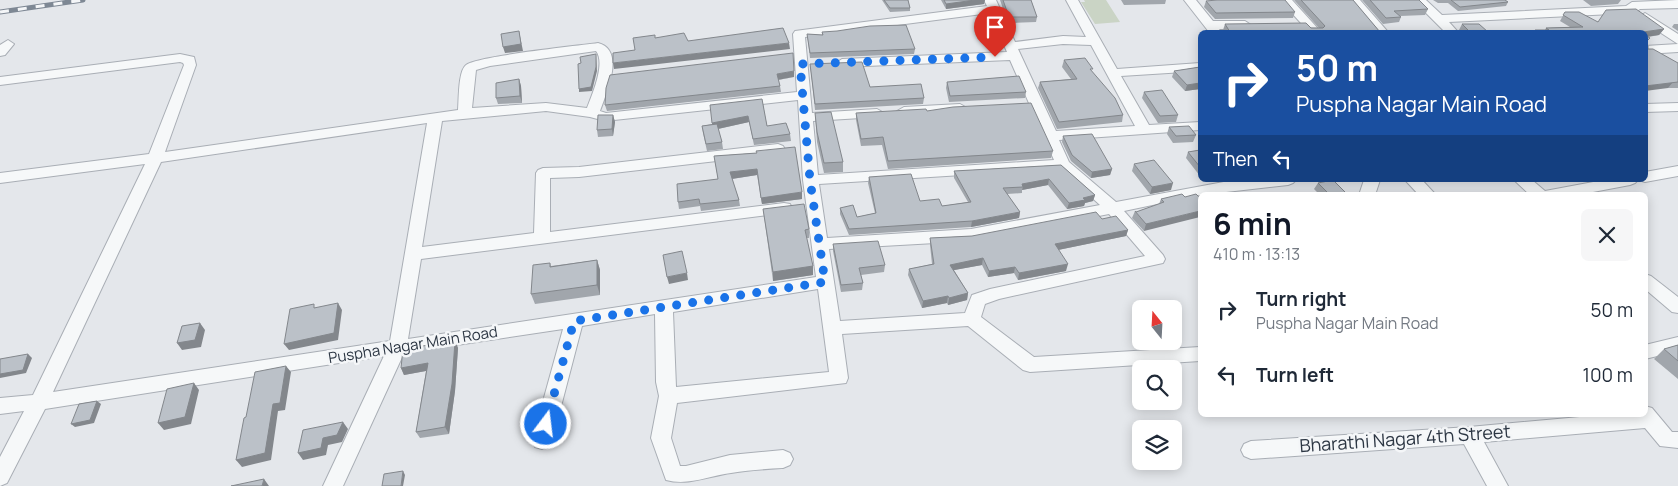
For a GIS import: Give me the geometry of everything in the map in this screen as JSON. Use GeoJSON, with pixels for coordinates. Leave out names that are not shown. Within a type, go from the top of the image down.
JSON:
{"type":"FeatureCollection","features":[{"type":"Feature","properties":{"kind":"street"},"geometry":{"type":"LineString","coordinates":[[1072,0],[1144,129]]}},
{"type":"Feature","properties":{"kind":"street"},"geometry":{"type":"LineString","coordinates":[[1190,0],[1212,29],[1258,24]]}},
{"type":"Feature","properties":{"kind":"street"},"geometry":{"type":"LineString","coordinates":[[1286,0],[1311,28]]}},
{"type":"Feature","properties":{"kind":"street"},"geometry":{"type":"LineString","coordinates":[[1354,0],[1380,30]]}},
{"type":"Feature","properties":{"kind":"street"},"geometry":{"type":"LineString","coordinates":[[1419,0],[1450,30]]}},
{"type":"Feature","properties":{"kind":"street"},"geometry":{"type":"LineString","coordinates":[[1438,19],[1630,5],[1678,4]]}},
{"type":"Feature","properties":{"kind":"street"},"geometry":{"type":"LineString","coordinates":[[670,396],[839,378],[810,180],[798,147],[805,117],[796,57],[799,34],[992,5],[1013,51],[1031,104],[1064,164],[1113,208],[1157,259],[996,293],[978,300],[972,319]]}},
{"type":"Feature","properties":{"kind":"street"},"geometry":{"type":"LineString","coordinates":[[1630,5],[1678,40]]}},
{"type":"Feature","properties":{"kind":"street"},"geometry":{"type":"LineString","coordinates":[[1288,24],[1311,28]]}},
{"type":"Feature","properties":{"kind":"street"},"geometry":{"type":"LineString","coordinates":[[796,57],[824,63],[1013,51],[1062,40],[1095,41]]}},
{"type":"Feature","properties":{"kind":"street"},"geometry":{"type":"LineString","coordinates":[[465,113],[468,71],[471,67],[489,62],[598,46],[604,48],[606,53],[609,76],[592,112]]}},
{"type":"Feature","properties":{"kind":"street"},"geometry":{"type":"LineString","coordinates":[[1648,50],[1678,48]]}},
{"type":"Feature","properties":{"kind":"street"},"geometry":{"type":"LineString","coordinates":[[0,81],[180,58],[189,60],[190,65],[155,158],[39,402],[0,477]]}},
{"type":"Feature","properties":{"kind":"street"},"geometry":{"type":"LineString","coordinates":[[1113,73],[1198,67]]}},
{"type":"Feature","properties":{"kind":"street"},"geometry":{"type":"LineString","coordinates":[[0,178],[155,158],[465,113],[546,107],[592,112],[605,117],[803,95]]}},
{"type":"Feature","properties":{"kind":"street"},"geometry":{"type":"LineString","coordinates":[[805,117],[978,107]]}},
{"type":"Feature","properties":{"kind":"street"},"geometry":{"type":"LineString","coordinates":[[1648,108],[1678,107]]}},
{"type":"Feature","properties":{"kind":"street"},"geometry":{"type":"LineString","coordinates":[[333,486],[398,348],[435,118]]}},
{"type":"Feature","properties":{"kind":"street"},"geometry":{"type":"LineString","coordinates":[[1050,136],[1198,126]]}},
{"type":"Feature","properties":{"kind":"street"},"geometry":{"type":"LineString","coordinates":[[542,238],[543,173],[579,172],[798,147]]}},
{"type":"Feature","properties":{"kind":"street"},"geometry":{"type":"LineString","coordinates":[[810,180],[1064,164]]}},
{"type":"Feature","properties":{"kind":"street"},"geometry":{"type":"LineString","coordinates":[[1648,176],[1678,171]]}},
{"type":"Feature","properties":{"kind":"street"},"geometry":{"type":"LineString","coordinates":[[1219,192],[1275,182]]}},
{"type":"Feature","properties":{"kind":"street"},"geometry":{"type":"LineString","coordinates":[[1415,182],[1425,192]]}},
{"type":"Feature","properties":{"kind":"street"},"geometry":{"type":"LineString","coordinates":[[1524,182],[1536,192]]}},
{"type":"Feature","properties":{"kind":"street"},"geometry":{"type":"LineString","coordinates":[[1566,192],[1619,182]]}},
{"type":"Feature","properties":{"kind":"street"},"geometry":{"type":"LineString","coordinates":[[820,244],[971,235],[1113,208],[1198,195]]}},
{"type":"Feature","properties":{"kind":"street"},"geometry":{"type":"LineString","coordinates":[[414,254],[814,204]]}},
{"type":"Feature","properties":{"kind":"street","name":"Puspha Nagar Main Road"},"geometry":{"type":"LineString","coordinates":[[0,406],[39,402],[825,282]]}},
{"type":"Feature","properties":{"kind":"street"},"geometry":{"type":"LineString","coordinates":[[1648,282],[1678,307]]}},
{"type":"Feature","properties":{"kind":"street"},"geometry":{"type":"LineString","coordinates":[[664,307],[665,382],[670,396],[661,438],[673,474],[688,480],[730,464],[783,459]]}},
{"type":"Feature","properties":{"kind":"street"},"geometry":{"type":"LineString","coordinates":[[832,328],[972,319],[1030,365],[1198,354]]}},
{"type":"Feature","properties":{"kind":"street"},"geometry":{"type":"LineString","coordinates":[[542,441],[574,321]]}},
{"type":"Feature","properties":{"kind":"street"},"geometry":{"type":"LineString","coordinates":[[1648,351],[1678,344]]}},
{"type":"Feature","properties":{"kind":"street","name":"Bharathi Nagar 4th Street"},"geometry":{"type":"LineString","coordinates":[[1251,450],[1469,436],[1638,417]]}},
{"type":"Feature","properties":{"kind":"street"},"geometry":{"type":"LineString","coordinates":[[1648,417],[1667,440],[1678,440]]}},
{"type":"Feature","properties":{"kind":"street"},"geometry":{"type":"LineString","coordinates":[[1469,436],[1498,486]]}},
{"type":"Feature","properties":{"kind":"green space"},"geometry":{"type":"Polygon","coordinates":[[[1084,0],[1106,0],[1120,22],[1095,24],[1081,2],[1085,2],[1084,0]]]}},
{"type":"Feature","properties":{"kind":"building"},"geometry":{"type":"Polygon","coordinates":[[[884,0],[908,0],[910,8],[890,8],[884,0]]]}},
{"type":"Feature","properties":{"kind":"building"},"geometry":{"type":"Polygon","coordinates":[[[944,0],[975,0],[946,4],[944,0]]]}},
{"type":"Feature","properties":{"kind":"building"},"geometry":{"type":"Polygon","coordinates":[[[1003,0],[1031,0],[1037,17],[1009,17],[1003,0]]]}},
{"type":"Feature","properties":{"kind":"building"},"geometry":{"type":"Polygon","coordinates":[[[1285,0],[1295,12],[1216,13],[1206,1],[1285,0]]]}},
{"type":"Feature","properties":{"kind":"building"},"geometry":{"type":"Polygon","coordinates":[[[1301,0],[1353,0],[1378,30],[1229,30],[1225,24],[1306,23],[1311,28],[1323,28],[1325,26],[1301,0]]]}},
{"type":"Feature","properties":{"kind":"building"},"geometry":{"type":"Polygon","coordinates":[[[1370,0],[1419,0],[1428,9],[1394,11],[1401,17],[1386,18],[1370,0]]]}},
{"type":"Feature","properties":{"kind":"building"},"geometry":{"type":"Polygon","coordinates":[[[1451,0],[1505,0],[1508,2],[1460,7],[1451,0]]]}},
{"type":"Feature","properties":{"kind":"building"},"geometry":{"type":"Polygon","coordinates":[[[1636,9],[1664,29],[1648,31],[1549,30],[1546,28],[1583,27],[1563,15],[1565,12],[1579,12],[1598,22],[1606,10],[1636,9]]]}},
{"type":"Feature","properties":{"kind":"building"},"geometry":{"type":"Polygon","coordinates":[[[1462,24],[1479,24],[1486,30],[1468,30],[1462,24]]]}},
{"type":"Feature","properties":{"kind":"building"},"geometry":{"type":"Polygon","coordinates":[[[906,25],[915,49],[810,53],[807,34],[823,35],[822,32],[870,26],[906,25]]]}},
{"type":"Feature","properties":{"kind":"building"},"geometry":{"type":"Polygon","coordinates":[[[783,28],[789,43],[613,63],[613,53],[635,50],[633,38],[655,35],[655,38],[684,33],[688,41],[783,28]]]}},
{"type":"Feature","properties":{"kind":"building"},"geometry":{"type":"Polygon","coordinates":[[[519,31],[521,44],[503,47],[501,34],[519,31]]]}},
{"type":"Feature","properties":{"kind":"building"},"geometry":{"type":"Polygon","coordinates":[[[1648,49],[1653,49],[1678,63],[1678,82],[1648,86],[1648,49]]]}},
{"type":"Feature","properties":{"kind":"building"},"geometry":{"type":"Polygon","coordinates":[[[793,53],[794,71],[777,74],[780,86],[605,105],[606,88],[610,75],[793,53]]]}},
{"type":"Feature","properties":{"kind":"building"},"geometry":{"type":"Polygon","coordinates":[[[596,54],[596,67],[591,87],[579,89],[578,64],[581,63],[580,57],[596,54]]]}},
{"type":"Feature","properties":{"kind":"building"},"geometry":{"type":"Polygon","coordinates":[[[1085,58],[1093,69],[1090,69],[1115,98],[1123,115],[1059,122],[1040,82],[1077,79],[1064,60],[1085,58]]]}},
{"type":"Feature","properties":{"kind":"building"},"geometry":{"type":"Polygon","coordinates":[[[862,62],[870,87],[921,84],[924,98],[815,104],[810,64],[862,62]]]}},
{"type":"Feature","properties":{"kind":"building"},"geometry":{"type":"Polygon","coordinates":[[[1198,67],[1198,83],[1187,85],[1174,71],[1198,67]]]}},
{"type":"Feature","properties":{"kind":"building"},"geometry":{"type":"Polygon","coordinates":[[[1019,76],[1026,92],[950,96],[947,82],[1019,76]]]}},
{"type":"Feature","properties":{"kind":"building"},"geometry":{"type":"Polygon","coordinates":[[[519,79],[520,96],[496,98],[496,83],[519,79]]]}},
{"type":"Feature","properties":{"kind":"building"},"geometry":{"type":"Polygon","coordinates":[[[1162,90],[1178,115],[1160,116],[1144,92],[1162,90]]]}},
{"type":"Feature","properties":{"kind":"building"},"geometry":{"type":"Polygon","coordinates":[[[762,99],[767,126],[786,123],[790,134],[753,139],[748,116],[712,123],[710,105],[762,99]]]}},
{"type":"Feature","properties":{"kind":"building"},"geometry":{"type":"Polygon","coordinates":[[[1031,103],[1053,151],[888,161],[883,137],[861,139],[856,113],[926,109],[927,111],[953,107],[1031,103]]]}},
{"type":"Feature","properties":{"kind":"building"},"geometry":{"type":"Polygon","coordinates":[[[831,112],[843,162],[824,163],[815,113],[831,112]]]}},
{"type":"Feature","properties":{"kind":"building"},"geometry":{"type":"Polygon","coordinates":[[[598,115],[613,115],[612,129],[597,130],[598,115]]]}},
{"type":"Feature","properties":{"kind":"building"},"geometry":{"type":"Polygon","coordinates":[[[717,124],[722,142],[706,144],[702,126],[717,124]]]}},
{"type":"Feature","properties":{"kind":"building"},"geometry":{"type":"Polygon","coordinates":[[[1189,126],[1196,135],[1176,136],[1169,127],[1189,126]]]}},
{"type":"Feature","properties":{"kind":"building"},"geometry":{"type":"Polygon","coordinates":[[[1092,134],[1112,169],[1092,172],[1072,155],[1063,136],[1092,134]]]}},
{"type":"Feature","properties":{"kind":"building"},"geometry":{"type":"Polygon","coordinates":[[[795,147],[802,192],[761,198],[757,169],[730,172],[739,200],[700,204],[699,199],[678,202],[677,184],[718,179],[714,156],[757,153],[756,151],[795,147]]]}},
{"type":"Feature","properties":{"kind":"building"},"geometry":{"type":"Polygon","coordinates":[[[1198,150],[1198,164],[1188,152],[1198,150]]]}},
{"type":"Feature","properties":{"kind":"building"},"geometry":{"type":"Polygon","coordinates":[[[1154,160],[1173,183],[1152,187],[1134,164],[1154,160]]]}},
{"type":"Feature","properties":{"kind":"building"},"geometry":{"type":"Polygon","coordinates":[[[1061,165],[1095,195],[1083,198],[1085,200],[1069,203],[1049,179],[1022,184],[1023,187],[1003,188],[1020,212],[972,221],[849,229],[840,208],[853,205],[857,217],[876,213],[869,177],[911,174],[920,201],[939,199],[942,206],[971,202],[954,171],[1061,165]]]}},
{"type":"Feature","properties":{"kind":"building"},"geometry":{"type":"Polygon","coordinates":[[[1335,182],[1345,192],[1327,192],[1318,183],[1335,182]]]}},
{"type":"Feature","properties":{"kind":"building"},"geometry":{"type":"Polygon","coordinates":[[[1182,194],[1185,197],[1196,194],[1198,196],[1198,211],[1146,224],[1135,211],[1164,202],[1161,199],[1182,194]]]}},
{"type":"Feature","properties":{"kind":"building"},"geometry":{"type":"Polygon","coordinates":[[[804,204],[809,229],[805,230],[813,266],[773,272],[763,209],[804,204]]]}},
{"type":"Feature","properties":{"kind":"building"},"geometry":{"type":"Polygon","coordinates":[[[1096,212],[1102,219],[1116,216],[1128,230],[1055,244],[1068,264],[1019,273],[1015,267],[989,271],[983,258],[950,265],[968,293],[949,298],[948,296],[923,301],[909,269],[934,264],[930,238],[972,236],[1096,212]]]}},
{"type":"Feature","properties":{"kind":"building"},"geometry":{"type":"Polygon","coordinates":[[[878,241],[885,265],[859,268],[863,283],[841,285],[833,244],[878,241]]]}},
{"type":"Feature","properties":{"kind":"building"},"geometry":{"type":"Polygon","coordinates":[[[682,251],[687,273],[667,277],[663,255],[682,251]]]}},
{"type":"Feature","properties":{"kind":"building"},"geometry":{"type":"Polygon","coordinates":[[[597,260],[597,285],[531,294],[533,265],[550,263],[550,267],[597,260]]]}},
{"type":"Feature","properties":{"kind":"building"},"geometry":{"type":"Polygon","coordinates":[[[338,303],[334,333],[284,344],[290,309],[314,304],[314,308],[338,303]]]}},
{"type":"Feature","properties":{"kind":"building"},"geometry":{"type":"Polygon","coordinates":[[[200,323],[195,340],[177,343],[182,326],[200,323]]]}},
{"type":"Feature","properties":{"kind":"building"},"geometry":{"type":"Polygon","coordinates":[[[455,341],[452,384],[445,427],[416,432],[428,363],[401,368],[403,349],[455,341]]]}},
{"type":"Feature","properties":{"kind":"building"},"geometry":{"type":"Polygon","coordinates":[[[1678,345],[1678,361],[1664,349],[1678,345]]]}},
{"type":"Feature","properties":{"kind":"building"},"geometry":{"type":"Polygon","coordinates":[[[28,354],[23,370],[0,374],[0,359],[28,354]]]}},
{"type":"Feature","properties":{"kind":"building"},"geometry":{"type":"Polygon","coordinates":[[[286,366],[280,403],[273,404],[265,453],[236,460],[255,372],[286,366]]]}},
{"type":"Feature","properties":{"kind":"building"},"geometry":{"type":"Polygon","coordinates":[[[194,383],[185,417],[158,423],[167,389],[194,383]]]}},
{"type":"Feature","properties":{"kind":"building"},"geometry":{"type":"Polygon","coordinates":[[[97,401],[90,420],[71,424],[79,404],[97,401]]]}},
{"type":"Feature","properties":{"kind":"building"},"geometry":{"type":"Polygon","coordinates":[[[343,422],[337,435],[323,438],[321,448],[298,453],[303,430],[343,422]]]}},
{"type":"Feature","properties":{"kind":"building"},"geometry":{"type":"Polygon","coordinates":[[[403,471],[401,486],[382,486],[384,474],[403,471]]]}},
{"type":"Feature","properties":{"kind":"building"},"geometry":{"type":"Polygon","coordinates":[[[264,479],[262,486],[231,486],[264,479]]]}},
{"type":"Feature","properties":{"kind":"railway"},"geometry":{"type":"LineString","coordinates":[[0,12],[83,0]]}},
{"type":"Feature","properties":{"kind":"route"},"geometry":{"type":"LineString","coordinates":[[546,424],[574,321],[825,282],[810,180],[800,64],[995,57]]}}]}
